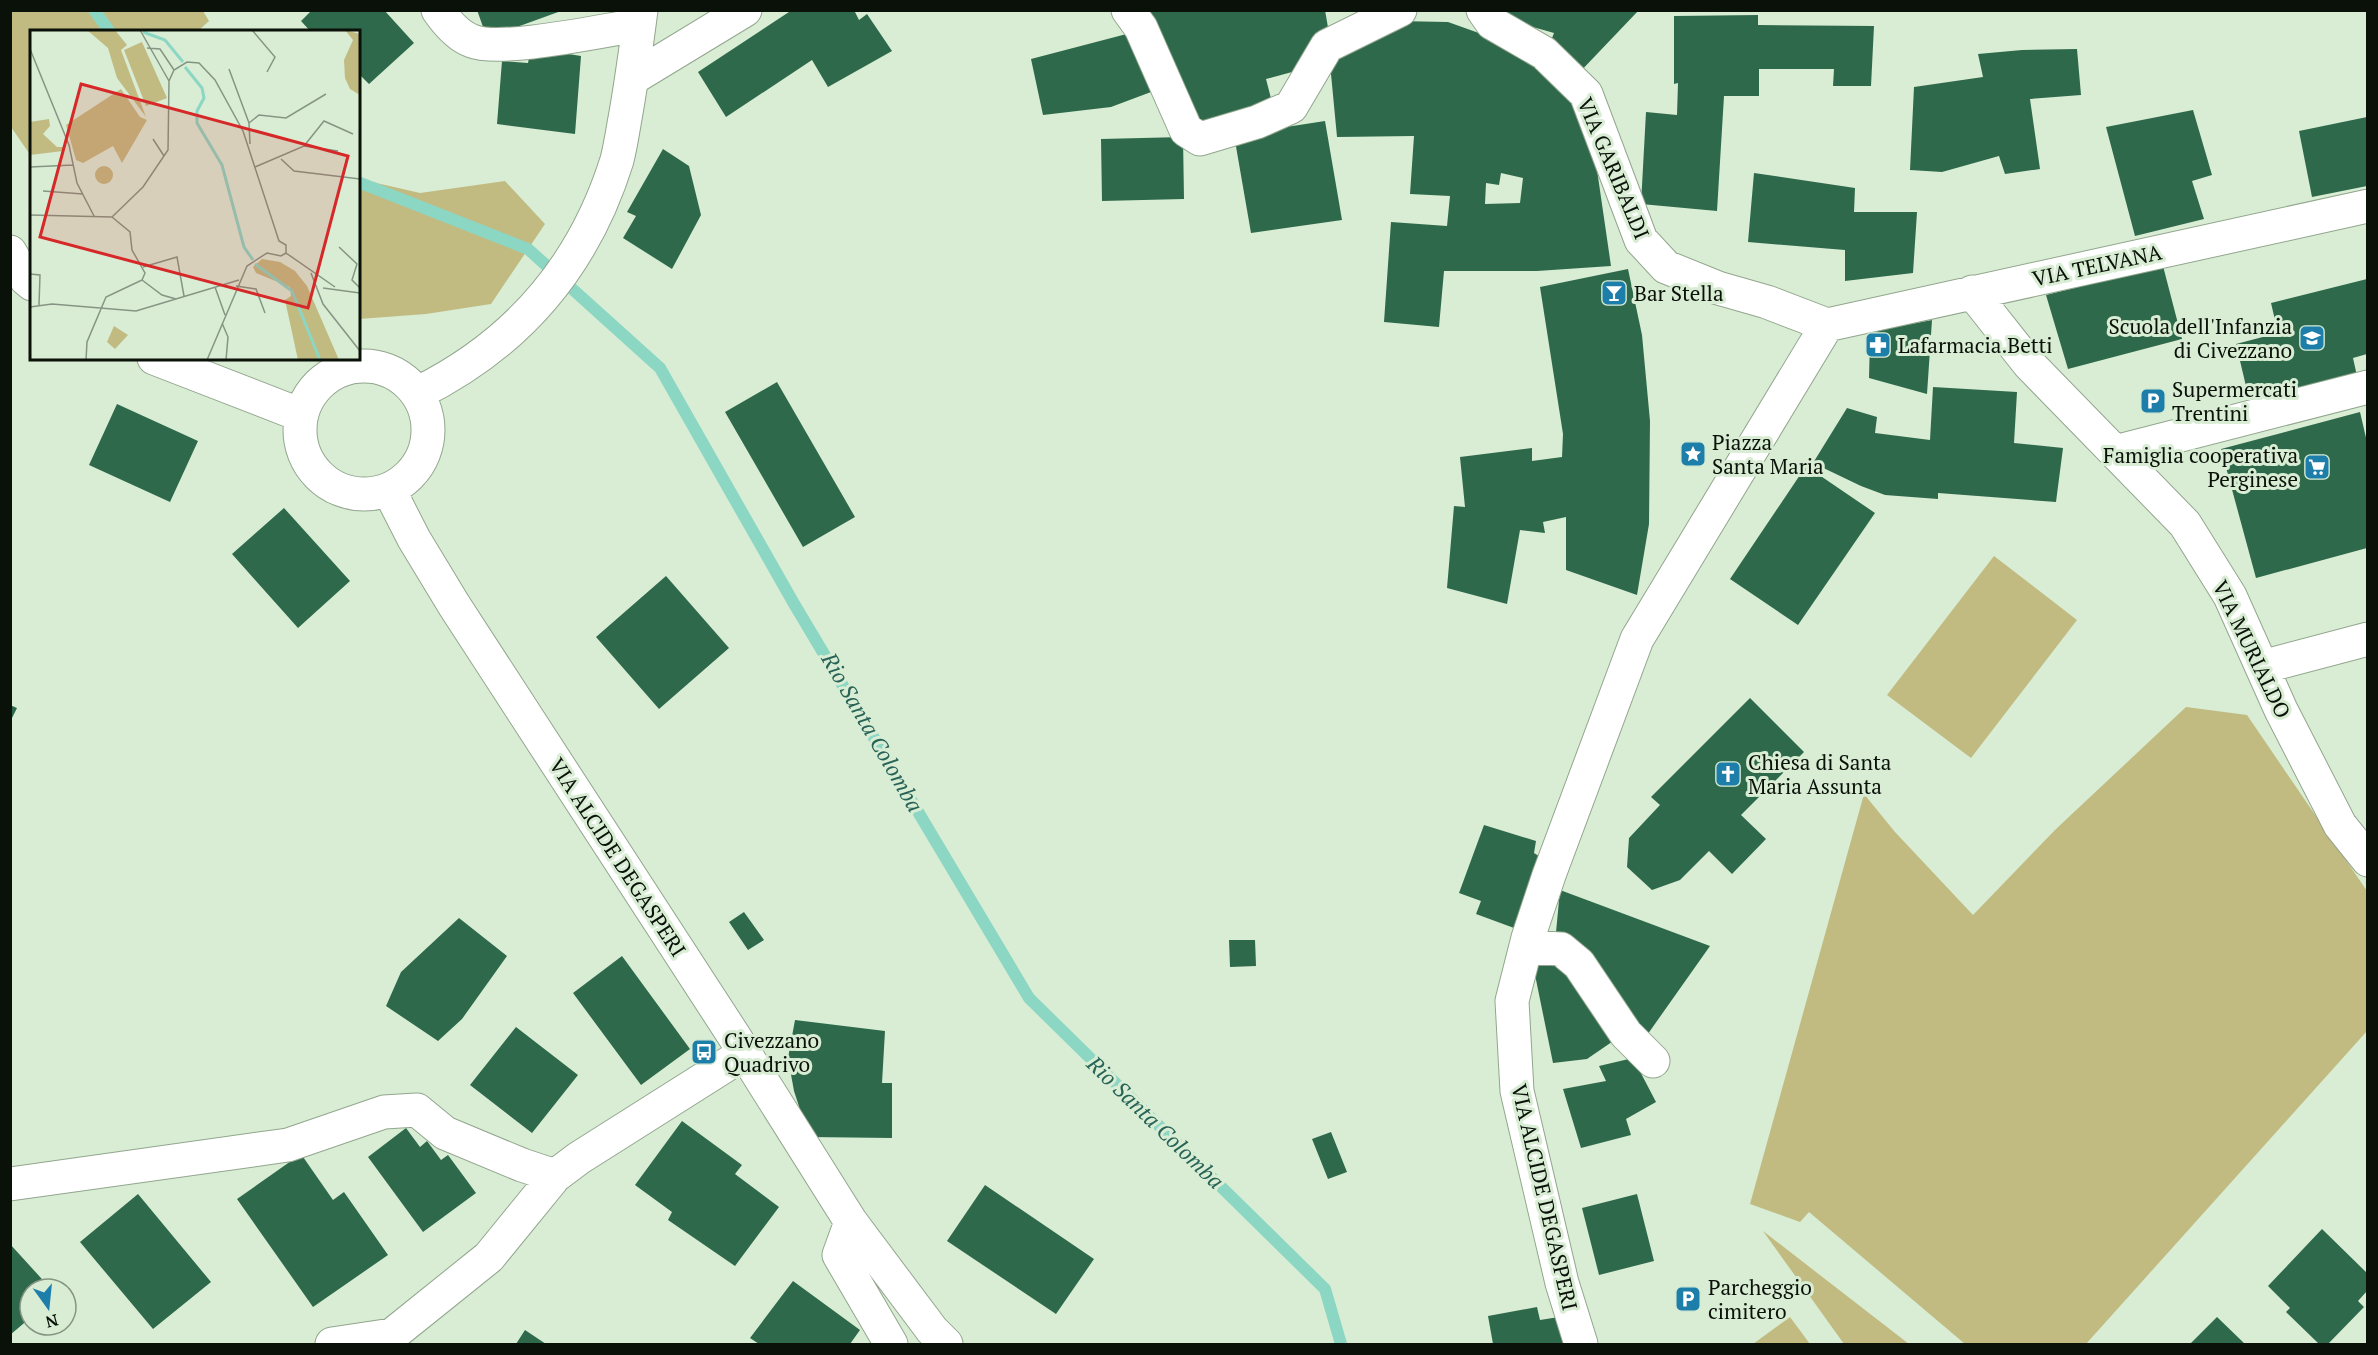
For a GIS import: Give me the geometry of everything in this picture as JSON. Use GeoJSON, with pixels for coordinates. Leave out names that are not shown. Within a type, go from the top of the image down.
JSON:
{"type":"FeatureCollection","features":[{"type":"Feature","properties":{"kind":"street"},"geometry":{"type":"LineString","coordinates":[[418,393],[459,369],[510,332],[538,304],[576,254],[596,213],[617,159],[633,78],[640,18],[507,45],[473,42],[448,26],[438,10]]}},
{"type":"Feature","properties":{"kind":"street"},"geometry":{"type":"LineString","coordinates":[[633,78],[745,10]]}},
{"type":"Feature","properties":{"kind":"street"},"geometry":{"type":"LineString","coordinates":[[1128,10],[1141,28],[1186,130],[1200,139],[1257,122],[1291,107],[1327,46],[1400,10]]}},
{"type":"Feature","properties":{"kind":"street","name":"VIA GARIBALDI"},"geometry":{"type":"LineString","coordinates":[[1483,10],[1492,23],[1544,53],[1586,94],[1641,240],[1666,267],[1718,288],[1767,302],[1827,325]]}},
{"type":"Feature","properties":{"kind":"street","name":"VIA TELVANA"},"geometry":{"type":"LineString","coordinates":[[1827,325],[2367,206]]}},
{"type":"Feature","properties":{"kind":"street"},"geometry":{"type":"LineString","coordinates":[[10,252],[30,282]]}},
{"type":"Feature","properties":{"kind":"street","name":"VIA MURIALDO"},"geometry":{"type":"LineString","coordinates":[[1972,292],[2029,364],[2185,524],[2230,596],[2262,667],[2340,825],[2367,860]]}},
{"type":"Feature","properties":{"kind":"street"},"geometry":{"type":"LineString","coordinates":[[10,293],[30,300]]}},
{"type":"Feature","properties":{"kind":"street","name":"VIA ALCIDE DEGASPERI"},"geometry":{"type":"LineString","coordinates":[[1581,1344],[1562,1283],[1517,1091],[1512,1001],[1549,875],[1637,639],[1827,325]]}},
{"type":"Feature","properties":{"kind":"street"},"geometry":{"type":"LineString","coordinates":[[159,360],[301,415]]}},
{"type":"Feature","properties":{"kind":"street"},"geometry":{"type":"LineString","coordinates":[[367,365],[395,373],[418,393],[429,419],[427,448],[412,474],[389,490],[354,494],[322,480],[302,451],[301,415],[314,389],[338,371],[367,365]]}},
{"type":"Feature","properties":{"kind":"street"},"geometry":{"type":"LineString","coordinates":[[2115,452],[2367,387]]}},
{"type":"Feature","properties":{"kind":"street","name":"VIA ALCIDE DEGASPERI"},"geometry":{"type":"LineString","coordinates":[[389,490],[414,539],[454,605],[745,1053],[850,1222],[932,1330],[946,1344]]}},
{"type":"Feature","properties":{"kind":"street"},"geometry":{"type":"LineString","coordinates":[[2262,667],[2367,639]]}},
{"type":"Feature","properties":{"kind":"street"},"geometry":{"type":"LineString","coordinates":[[1526,947],[1561,949],[1579,964],[1626,1034],[1653,1061]]}},
{"type":"Feature","properties":{"kind":"street"},"geometry":{"type":"LineString","coordinates":[[332,1344],[389,1340],[489,1257],[555,1176],[579,1158],[745,1053]]}},
{"type":"Feature","properties":{"kind":"street"},"geometry":{"type":"LineString","coordinates":[[10,1184],[288,1145],[384,1113],[417,1110],[445,1133],[555,1176]]}},
{"type":"Feature","properties":{"kind":"street"},"geometry":{"type":"LineString","coordinates":[[850,1222],[839,1255],[891,1344]]}},
{"type":"Feature","properties":{"kind":"shaded area"},"geometry":{"type":"Polygon","coordinates":[[[10,11],[203,11],[209,21],[199,30],[30,30],[30,155],[11,127],[10,11]]]}},
{"type":"Feature","properties":{"kind":"shaded area"},"geometry":{"type":"Polygon","coordinates":[[[360,179],[420,193],[505,181],[545,224],[491,304],[426,314],[360,319],[360,179]]]}},
{"type":"Feature","properties":{"kind":"shaded area"},"geometry":{"type":"Polygon","coordinates":[[[1994,556],[2077,620],[1971,758],[1887,695],[1994,556]]]}},
{"type":"Feature","properties":{"kind":"shaded area"},"geometry":{"type":"Polygon","coordinates":[[[2186,707],[2247,715],[2367,891],[2367,1031],[2086,1344],[1965,1344],[1809,1212],[1800,1222],[1750,1204],[1864,794],[1895,832],[1973,915],[2056,829],[2186,707]]]}},
{"type":"Feature","properties":{"kind":"shaded area"},"geometry":{"type":"Polygon","coordinates":[[[1763,1231],[1909,1344],[1844,1344],[1763,1231]]]}},
{"type":"Feature","properties":{"kind":"shaded area"},"geometry":{"type":"Polygon","coordinates":[[[1790,1317],[1810,1344],[1753,1344],[1790,1317]]]}},
{"type":"Feature","properties":{"kind":"building"},"geometry":{"type":"Polygon","coordinates":[[[312,10],[384,10],[414,43],[369,84],[360,75],[360,30],[309,30],[301,21],[312,10]]]}},
{"type":"Feature","properties":{"kind":"building"},"geometry":{"type":"Polygon","coordinates":[[[477,10],[561,10],[561,11],[487,38],[477,10]]]}},
{"type":"Feature","properties":{"kind":"building"},"geometry":{"type":"Polygon","coordinates":[[[792,10],[854,10],[859,20],[867,14],[892,51],[828,87],[812,60],[726,117],[698,72],[792,10]]]}},
{"type":"Feature","properties":{"kind":"building"},"geometry":{"type":"Polygon","coordinates":[[[1142,10],[1325,10],[1331,45],[1303,69],[1266,79],[1273,106],[1199,129],[1142,10]]]}},
{"type":"Feature","properties":{"kind":"building"},"geometry":{"type":"Polygon","coordinates":[[[1494,10],[1639,10],[1577,75],[1548,48],[1554,33],[1498,17],[1494,10]]]}},
{"type":"Feature","properties":{"kind":"building"},"geometry":{"type":"Polygon","coordinates":[[[1758,15],[1758,25],[1874,26],[1871,86],[1833,86],[1834,69],[1759,69],[1759,96],[1724,96],[1717,211],[1641,204],[1646,112],[1677,115],[1678,83],[1674,84],[1674,16],[1758,15]]]}},
{"type":"Feature","properties":{"kind":"building"},"geometry":{"type":"Polygon","coordinates":[[[1396,21],[1448,22],[1518,47],[1576,96],[1596,163],[1611,266],[1537,271],[1444,271],[1439,327],[1384,322],[1391,222],[1447,226],[1450,196],[1410,194],[1414,136],[1337,137],[1329,53],[1396,21]],[[1501,173],[1499,185],[1486,183],[1485,204],[1520,203],[1523,178],[1501,173]]]}},
{"type":"Feature","properties":{"kind":"building"},"geometry":{"type":"Polygon","coordinates":[[[1138,31],[1159,89],[1111,107],[1043,115],[1031,59],[1138,31]]]}},
{"type":"Feature","properties":{"kind":"building"},"geometry":{"type":"Polygon","coordinates":[[[531,48],[581,56],[575,134],[497,124],[502,61],[528,63],[531,48]]]}},
{"type":"Feature","properties":{"kind":"building"},"geometry":{"type":"Polygon","coordinates":[[[2077,49],[2081,95],[2030,99],[2040,169],[2005,174],[1999,156],[1942,172],[1910,170],[1914,87],[1983,77],[1978,54],[2077,49]]]}},
{"type":"Feature","properties":{"kind":"building"},"geometry":{"type":"Polygon","coordinates":[[[2193,110],[2212,175],[2192,181],[2204,219],[2135,236],[2106,127],[2193,110]]]}},
{"type":"Feature","properties":{"kind":"building"},"geometry":{"type":"Polygon","coordinates":[[[2367,117],[2367,186],[2312,197],[2299,131],[2367,117]]]}},
{"type":"Feature","properties":{"kind":"building"},"geometry":{"type":"Polygon","coordinates":[[[1325,121],[1342,220],[1251,233],[1234,135],[1325,121]]]}},
{"type":"Feature","properties":{"kind":"building"},"geometry":{"type":"Polygon","coordinates":[[[1183,137],[1184,199],[1102,201],[1101,139],[1183,137]]]}},
{"type":"Feature","properties":{"kind":"building"},"geometry":{"type":"Polygon","coordinates":[[[663,149],[689,166],[701,215],[672,269],[623,238],[636,216],[627,212],[663,149]]]}},
{"type":"Feature","properties":{"kind":"building"},"geometry":{"type":"Polygon","coordinates":[[[1754,173],[1855,188],[1854,212],[1917,212],[1913,273],[1845,281],[1845,250],[1748,242],[1754,173]]]}},
{"type":"Feature","properties":{"kind":"building"},"geometry":{"type":"Polygon","coordinates":[[[2163,266],[2182,339],[2068,369],[2046,295],[2163,266]]]}},
{"type":"Feature","properties":{"kind":"building"},"geometry":{"type":"Polygon","coordinates":[[[1628,269],[1642,335],[1650,421],[1649,524],[1637,595],[1566,570],[1566,517],[1543,522],[1545,533],[1520,530],[1507,604],[1447,588],[1454,506],[1465,507],[1460,457],[1532,448],[1532,461],[1562,457],[1563,434],[1540,287],[1628,269]]]}},
{"type":"Feature","properties":{"kind":"building","name":"Scuola dell'Infanzia di Civezzano"},"geometry":{"type":"Polygon","coordinates":[[[2367,279],[2367,354],[2353,358],[2357,376],[2250,403],[2236,344],[2278,333],[2271,303],[2367,279]]]}},
{"type":"Feature","properties":{"kind":"building"},"geometry":{"type":"Polygon","coordinates":[[[1932,320],[1927,394],[1869,378],[1870,339],[1879,330],[1932,320]]]}},
{"type":"Feature","properties":{"kind":"building"},"geometry":{"type":"Polygon","coordinates":[[[777,382],[855,517],[803,547],[725,412],[777,382]]]}},
{"type":"Feature","properties":{"kind":"building"},"geometry":{"type":"Polygon","coordinates":[[[1933,387],[2017,392],[2014,443],[2063,448],[2056,502],[1938,493],[1938,499],[1885,495],[1813,463],[1847,408],[1877,417],[1875,433],[1930,440],[1933,387]]]}},
{"type":"Feature","properties":{"kind":"building"},"geometry":{"type":"Polygon","coordinates":[[[117,404],[198,441],[170,502],[89,465],[117,404]]]}},
{"type":"Feature","properties":{"kind":"building"},"geometry":{"type":"Polygon","coordinates":[[[2360,412],[2367,442],[2367,548],[2256,578],[2221,449],[2360,412]]]}},
{"type":"Feature","properties":{"kind":"building"},"geometry":{"type":"Polygon","coordinates":[[[1806,466],[1875,513],[1798,625],[1730,579],[1806,466]]]}},
{"type":"Feature","properties":{"kind":"building"},"geometry":{"type":"Polygon","coordinates":[[[284,508],[350,581],[298,628],[232,554],[284,508]]]}},
{"type":"Feature","properties":{"kind":"building"},"geometry":{"type":"Polygon","coordinates":[[[666,576],[729,648],[659,709],[596,637],[666,576]]]}},
{"type":"Feature","properties":{"kind":"building","name":"Chiesa di Santa Maria Assunta"},"geometry":{"type":"Polygon","coordinates":[[[1750,698],[1804,752],[1741,815],[1766,839],[1732,874],[1709,851],[1680,880],[1652,890],[1627,867],[1629,838],[1660,805],[1651,797],[1750,698]]]}},
{"type":"Feature","properties":{"kind":"building"},"geometry":{"type":"Polygon","coordinates":[[[10,705],[17,708],[10,722],[10,705]]]}},
{"type":"Feature","properties":{"kind":"building"},"geometry":{"type":"Polygon","coordinates":[[[1484,825],[1536,841],[1534,853],[1542,858],[1514,928],[1476,914],[1481,901],[1459,893],[1484,825]]]}},
{"type":"Feature","properties":{"kind":"building"},"geometry":{"type":"Polygon","coordinates":[[[1560,890],[1710,946],[1645,1038],[1555,943],[1560,890]]]}},
{"type":"Feature","properties":{"kind":"building"},"geometry":{"type":"Polygon","coordinates":[[[744,912],[764,940],[748,950],[729,922],[744,912]]]}},
{"type":"Feature","properties":{"kind":"building"},"geometry":{"type":"Polygon","coordinates":[[[459,918],[507,956],[462,1019],[438,1041],[386,1006],[401,972],[459,918]]]}},
{"type":"Feature","properties":{"kind":"building"},"geometry":{"type":"Polygon","coordinates":[[[1229,940],[1255,940],[1256,966],[1230,967],[1229,940]]]}},
{"type":"Feature","properties":{"kind":"building"},"geometry":{"type":"Polygon","coordinates":[[[622,956],[690,1049],[641,1085],[573,993],[622,956]]]}},
{"type":"Feature","properties":{"kind":"building"},"geometry":{"type":"Polygon","coordinates":[[[1566,957],[1622,1035],[1587,1059],[1553,1063],[1533,965],[1566,957]]]}},
{"type":"Feature","properties":{"kind":"building"},"geometry":{"type":"Polygon","coordinates":[[[795,1020],[885,1031],[882,1083],[892,1083],[892,1138],[809,1137],[794,1091],[788,1058],[795,1020]]]}},
{"type":"Feature","properties":{"kind":"building"},"geometry":{"type":"Polygon","coordinates":[[[516,1027],[578,1075],[532,1133],[470,1085],[516,1027]]]}},
{"type":"Feature","properties":{"kind":"building"},"geometry":{"type":"Polygon","coordinates":[[[1633,1058],[1656,1102],[1626,1119],[1631,1135],[1581,1148],[1563,1089],[1606,1081],[1599,1066],[1633,1058]]]}},
{"type":"Feature","properties":{"kind":"building"},"geometry":{"type":"Polygon","coordinates":[[[682,1121],[742,1165],[735,1174],[779,1207],[735,1266],[668,1220],[672,1212],[635,1185],[682,1121]]]}},
{"type":"Feature","properties":{"kind":"building"},"geometry":{"type":"Polygon","coordinates":[[[406,1128],[420,1147],[427,1141],[441,1160],[448,1155],[476,1193],[423,1232],[368,1157],[406,1128]]]}},
{"type":"Feature","properties":{"kind":"building"},"geometry":{"type":"Polygon","coordinates":[[[1331,1132],[1347,1172],[1328,1179],[1312,1139],[1331,1132]]]}},
{"type":"Feature","properties":{"kind":"building"},"geometry":{"type":"Polygon","coordinates":[[[301,1154],[333,1200],[344,1192],[388,1255],[313,1307],[237,1199],[301,1154]]]}},
{"type":"Feature","properties":{"kind":"building"},"geometry":{"type":"Polygon","coordinates":[[[985,1185],[1094,1259],[1056,1314],[947,1241],[985,1185]]]}},
{"type":"Feature","properties":{"kind":"building"},"geometry":{"type":"Polygon","coordinates":[[[138,1194],[211,1282],[153,1329],[80,1242],[138,1194]]]}},
{"type":"Feature","properties":{"kind":"building"},"geometry":{"type":"Polygon","coordinates":[[[1637,1194],[1654,1261],[1599,1275],[1582,1208],[1637,1194]]]}},
{"type":"Feature","properties":{"kind":"building"},"geometry":{"type":"Polygon","coordinates":[[[2322,1229],[2367,1273],[2367,1291],[2358,1301],[2364,1307],[2328,1344],[2319,1344],[2286,1312],[2290,1308],[2268,1286],[2322,1229]]]}},
{"type":"Feature","properties":{"kind":"building"},"geometry":{"type":"Polygon","coordinates":[[[10,1244],[40,1277],[18,1277],[18,1328],[10,1335],[10,1244]]]}},
{"type":"Feature","properties":{"kind":"building"},"geometry":{"type":"Polygon","coordinates":[[[793,1281],[860,1330],[850,1344],[759,1344],[750,1338],[793,1281]]]}},
{"type":"Feature","properties":{"kind":"building"},"geometry":{"type":"Polygon","coordinates":[[[1537,1307],[1540,1320],[1559,1317],[1564,1344],[1493,1344],[1488,1316],[1537,1307]]]}},
{"type":"Feature","properties":{"kind":"building"},"geometry":{"type":"Polygon","coordinates":[[[2217,1317],[2245,1344],[2190,1344],[2217,1317]]]}},
{"type":"Feature","properties":{"kind":"building"},"geometry":{"type":"Polygon","coordinates":[[[525,1330],[546,1344],[516,1344],[525,1330]]]}},
{"type":"Feature","properties":{"kind":"waterway","name":"Rio Santa Colomba"},"geometry":{"type":"LineString","coordinates":[[94,10],[109,30]]}},
{"type":"Feature","properties":{"kind":"waterway","name":"Rio Santa Colomba"},"geometry":{"type":"LineString","coordinates":[[360,183],[528,249],[660,368],[793,602],[1029,998],[1325,1289],[1341,1344]]}},
{"type":"Feature","properties":{"kind":"place","name":"Bar Stella"},"geometry":{"type":"Point","coordinates":[1614,293]}},
{"type":"Feature","properties":{"kind":"place","name":"Scuola dell'Infanzia di Civezzano"},"geometry":{"type":"Point","coordinates":[2312,338]}},
{"type":"Feature","properties":{"kind":"place","name":"Lafarmacia.Betti"},"geometry":{"type":"Point","coordinates":[1878,345]}},
{"type":"Feature","properties":{"kind":"place","name":"Supermercati Trentini"},"geometry":{"type":"Point","coordinates":[2153,401]}},
{"type":"Feature","properties":{"kind":"place","name":"Piazza Santa Maria"},"geometry":{"type":"Point","coordinates":[1693,454]}},
{"type":"Feature","properties":{"kind":"place","name":"Famiglia cooperativa Perginese"},"geometry":{"type":"Point","coordinates":[2317,467]}},
{"type":"Feature","properties":{"kind":"place","name":"Chiesa di Santa Maria Assunta"},"geometry":{"type":"Point","coordinates":[1728,774]}},
{"type":"Feature","properties":{"kind":"place","name":"Civezzano Quadrivo"},"geometry":{"type":"Point","coordinates":[704,1052]}},
{"type":"Feature","properties":{"kind":"place","name":"Parcheggio cimitero"},"geometry":{"type":"Point","coordinates":[1688,1299]}}]}
